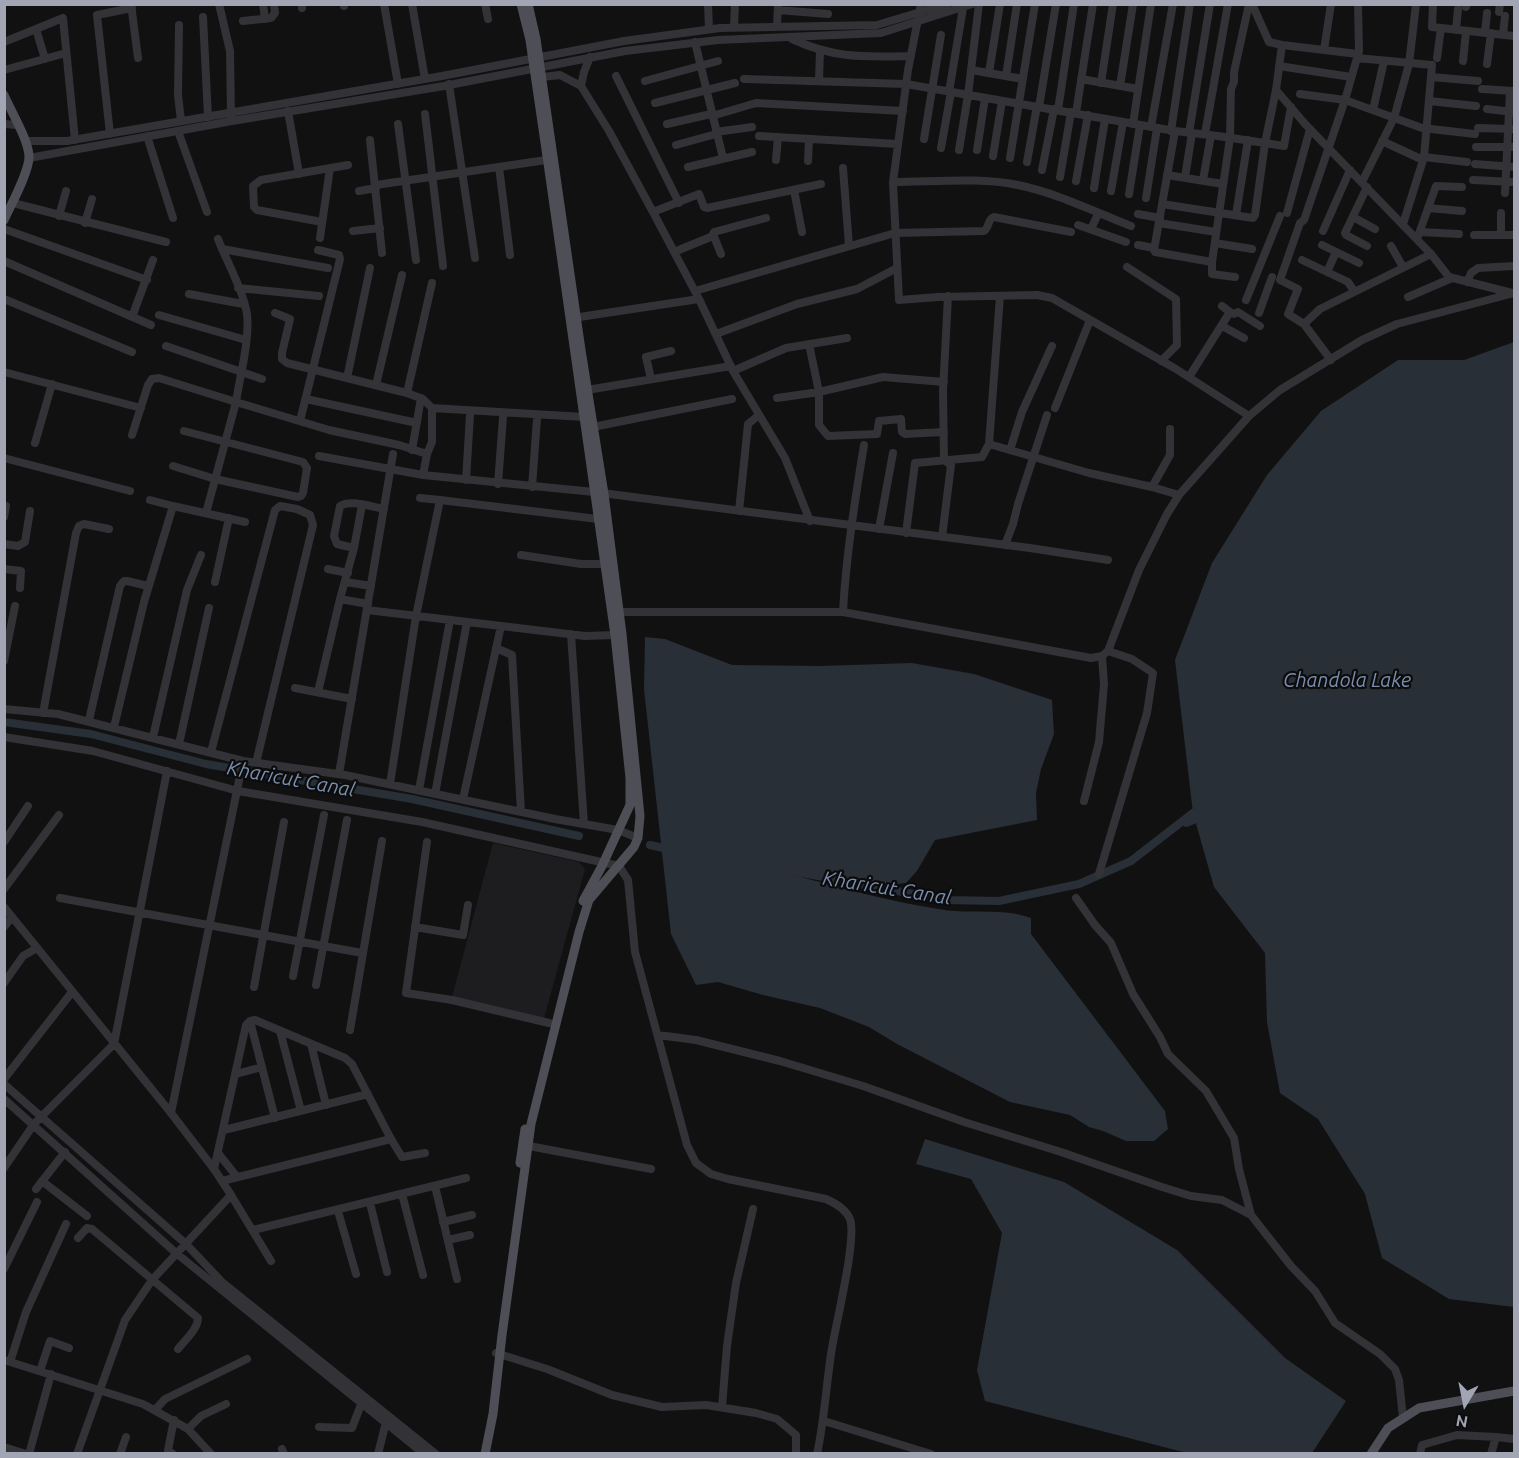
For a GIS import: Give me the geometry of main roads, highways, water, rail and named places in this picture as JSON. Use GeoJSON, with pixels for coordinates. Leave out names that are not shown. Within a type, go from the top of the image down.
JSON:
{"type":"FeatureCollection","features":[{"type":"Feature","properties":{"kind":"main road"},"geometry":{"type":"LineString","coordinates":[[521,4],[542,77],[551,159]]}},
{"type":"Feature","properties":{"kind":"main road"},"geometry":{"type":"LineString","coordinates":[[485,1454],[531,1124],[552,1035],[589,900],[634,847],[638,838],[640,816],[599,493],[593,427],[574,318],[528,4]]}},
{"type":"Feature","properties":{"kind":"main road"},"geometry":{"type":"LineString","coordinates":[[4,95],[8,112],[26,141],[29,158],[13,203],[4,220]]}},
{"type":"Feature","properties":{"kind":"main road"},"geometry":{"type":"LineString","coordinates":[[479,1454],[498,1354],[525,1123],[549,1023],[584,898],[604,862],[630,805],[630,778],[615,635],[615,612],[598,519],[599,493],[584,417],[574,318]]}},
{"type":"Feature","properties":{"kind":"main road"},"geometry":{"type":"LineString","coordinates":[[1371,1454],[1388,1428],[1419,1408],[1515,1391]]}},
{"type":"Feature","properties":{"kind":"water","name":"Chandola Lake"},"geometry":{"type":"Polygon","coordinates":[[[1514,342],[1514,1307],[1449,1299],[1382,1258],[1365,1194],[1318,1119],[1280,1093],[1267,1022],[1265,953],[1214,887],[1193,813],[1175,660],[1212,563],[1267,475],[1321,411],[1398,360],[1464,360],[1514,342]]]}},
{"type":"Feature","properties":{"kind":"water"},"geometry":{"type":"Polygon","coordinates":[[[645,637],[665,639],[732,665],[820,666],[912,663],[974,674],[1052,700],[1054,734],[1041,769],[1036,793],[1037,820],[935,840],[917,871],[906,883],[887,885],[797,869],[794,875],[921,906],[951,911],[1008,913],[1031,918],[1031,934],[1165,1111],[1168,1129],[1154,1141],[1126,1141],[1089,1127],[1070,1115],[1010,1102],[897,1044],[869,1027],[820,1008],[718,982],[696,985],[671,934],[644,689],[645,637]]]}},
{"type":"Feature","properties":{"kind":"water"},"geometry":{"type":"Polygon","coordinates":[[[925,1139],[1064,1182],[1177,1250],[1285,1358],[1346,1401],[1312,1453],[1187,1453],[985,1401],[977,1370],[1002,1233],[971,1179],[916,1164],[925,1139]]]}},
{"type":"Feature","properties":{"kind":"waterway","name":"Kharicut Canal"},"geometry":{"type":"LineString","coordinates":[[4,722],[91,734],[206,764],[412,799],[579,836]]}},
{"type":"Feature","properties":{"kind":"waterway","name":"Kharicut Canal"},"geometry":{"type":"LineString","coordinates":[[786,870],[945,900],[999,901],[1079,884],[1131,861],[1193,813],[1186,823],[1205,815]]}},
{"type":"Feature","properties":{"kind":"waterway","name":"Kharicut Canal"},"geometry":{"type":"LineString","coordinates":[[650,845],[668,849]]}}]}
